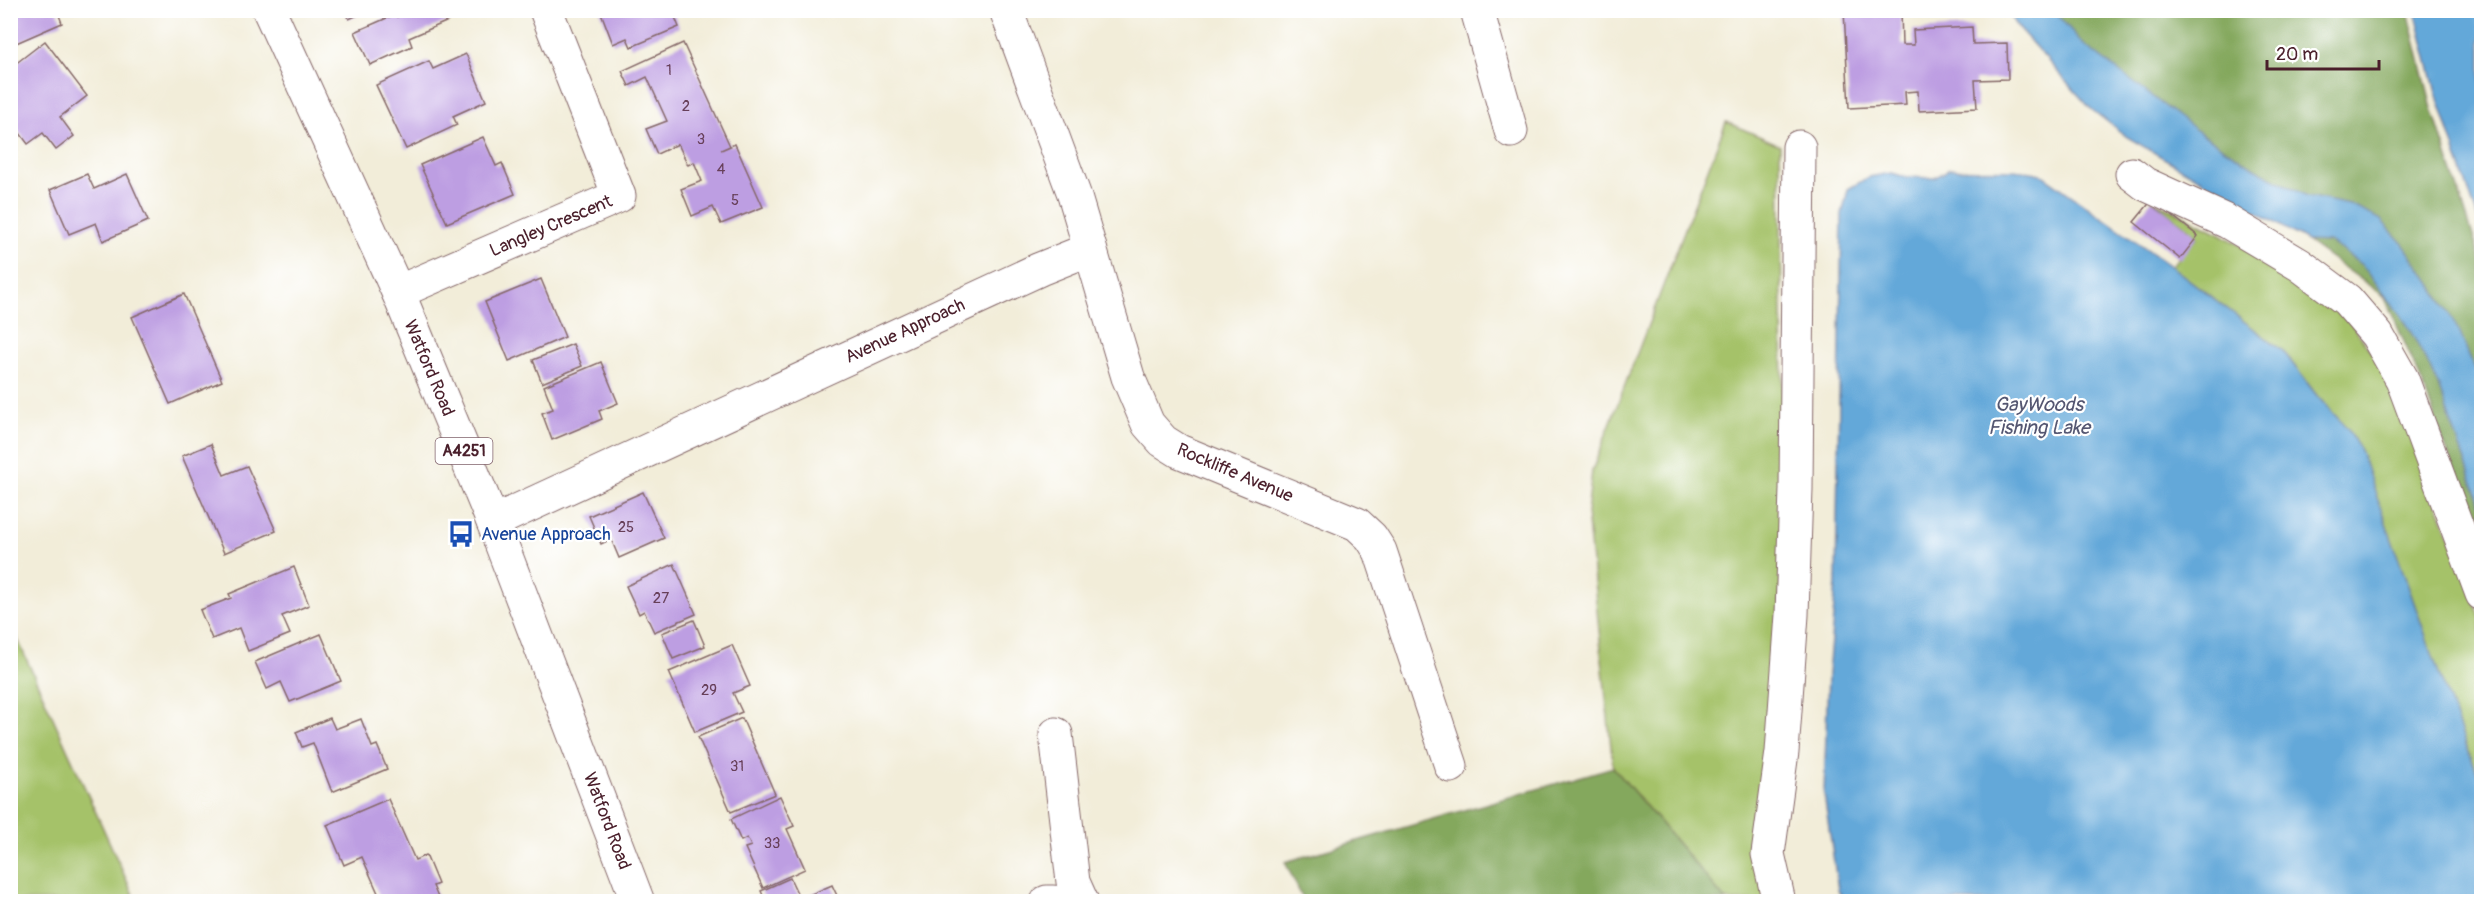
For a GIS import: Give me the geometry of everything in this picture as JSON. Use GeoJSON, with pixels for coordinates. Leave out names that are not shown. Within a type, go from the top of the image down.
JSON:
{"type":"FeatureCollection","features":[{"type":"Feature","properties":{"kind":"street","name":"Watford Road"},"geometry":{"type":"LineString","coordinates":[[269,10],[398,292],[494,522],[638,902]]}},
{"type":"Feature","properties":{"kind":"street","name":"Langley Crescent"},"geometry":{"type":"LineString","coordinates":[[398,292],[619,196],[546,10]]}},
{"type":"Feature","properties":{"kind":"street","name":"Rockliffe Avenue"},"geometry":{"type":"LineString","coordinates":[[1006,10],[1074,194],[1128,377],[1148,424],[1163,441],[1179,451],[1357,524],[1371,537],[1380,551],[1451,766]]}},
{"type":"Feature","properties":{"kind":"street"},"geometry":{"type":"LineString","coordinates":[[1477,10],[1511,131]]}},
{"type":"Feature","properties":{"kind":"street"},"geometry":{"type":"LineString","coordinates":[[1779,902],[1768,854],[1782,752],[1792,615],[1796,489],[1799,147]]}},
{"type":"Feature","properties":{"kind":"street"},"geometry":{"type":"LineString","coordinates":[[2132,174],[2145,184],[2228,222],[2300,265],[2347,300],[2377,335],[2402,379],[2481,594]]}},
{"type":"Feature","properties":{"kind":"street","name":"Avenue Approach"},"geometry":{"type":"LineString","coordinates":[[494,522],[1040,269],[1090,249]]}},
{"type":"Feature","properties":{"kind":"street"},"geometry":{"type":"LineString","coordinates":[[1056,734],[1073,882],[1082,902]]}},
{"type":"Feature","properties":{"kind":"street"},"geometry":{"type":"LineString","coordinates":[[1047,902],[1053,902]]}},
{"type":"Feature","properties":{"kind":"green space"},"geometry":{"type":"Polygon","coordinates":[[[2019,11],[2408,11],[2431,105],[2481,261],[2481,544],[2423,385],[2384,296],[2307,241],[2019,11]]]}},
{"type":"Feature","properties":{"kind":"green space"},"geometry":{"type":"Polygon","coordinates":[[[1726,122],[1780,145],[1784,487],[1770,901],[1726,901],[1613,767],[1587,513],[1592,471],[1726,122]]]}},
{"type":"Feature","properties":{"kind":"green space"},"geometry":{"type":"Polygon","coordinates":[[[2152,200],[2221,234],[2338,304],[2392,383],[2481,619],[2481,782],[2348,429],[2318,397],[2283,351],[2171,266],[2198,236],[2152,200]]]}},
{"type":"Feature","properties":{"kind":"green space"},"geometry":{"type":"Polygon","coordinates":[[[11,625],[136,901],[11,901],[11,625]]]}},
{"type":"Feature","properties":{"kind":"green space"},"geometry":{"type":"Polygon","coordinates":[[[1613,767],[1726,901],[1304,901],[1285,862],[1613,767]]]}},
{"type":"Feature","properties":{"kind":"water"},"geometry":{"type":"Polygon","coordinates":[[[2007,11],[2054,11],[2083,44],[2196,130],[2256,169],[2307,196],[2350,205],[2380,219],[2403,244],[2432,284],[2460,333],[2481,384],[2481,506],[2435,377],[2406,323],[2363,266],[2330,242],[2307,241],[2127,137],[2091,109],[2015,24],[2007,11]]]}},
{"type":"Feature","properties":{"kind":"water"},"geometry":{"type":"Polygon","coordinates":[[[2415,11],[2481,11],[2481,228],[2436,93],[2415,11]]]}},
{"type":"Feature","properties":{"kind":"water","name":"GayWoods Fishing Lake"},"geometry":{"type":"Polygon","coordinates":[[[1949,169],[2007,170],[2041,174],[2171,266],[2283,351],[2318,397],[2348,429],[2361,452],[2447,696],[2481,782],[2481,901],[1844,901],[1838,889],[1824,794],[1828,674],[1836,583],[1842,214],[1848,189],[1869,177],[1891,173],[1906,177],[1935,178],[1949,169]]]}},
{"type":"Feature","properties":{"kind":"building"},"geometry":{"type":"Polygon","coordinates":[[[10,10],[57,10],[62,23],[14,44],[10,36],[10,10]]]}},
{"type":"Feature","properties":{"kind":"building"},"geometry":{"type":"Polygon","coordinates":[[[345,10],[369,10],[349,19],[345,10]]]}},
{"type":"Feature","properties":{"kind":"building"},"geometry":{"type":"Polygon","coordinates":[[[413,10],[443,10],[448,21],[409,38],[412,46],[370,65],[355,32],[396,14],[397,17],[413,10]]]}},
{"type":"Feature","properties":{"kind":"building"},"geometry":{"type":"Polygon","coordinates":[[[600,10],[672,10],[679,27],[631,47],[627,38],[613,44],[600,10]]]}},
{"type":"Feature","properties":{"kind":"building"},"geometry":{"type":"Polygon","coordinates":[[[1844,10],[1901,10],[1902,45],[1914,45],[1913,30],[1972,27],[1973,44],[2007,43],[2008,79],[1975,80],[1977,108],[1919,111],[1918,91],[1905,92],[1906,105],[1849,108],[1844,10]]]}},
{"type":"Feature","properties":{"kind":"building"},"geometry":{"type":"Polygon","coordinates":[[[45,41],[87,96],[60,117],[74,136],[56,150],[43,133],[28,144],[10,120],[10,68],[45,41]]]}},
{"type":"Feature","properties":{"kind":"building"},"geometry":{"type":"Polygon","coordinates":[[[683,43],[730,146],[721,150],[735,144],[763,207],[721,224],[713,207],[692,216],[681,189],[702,181],[694,162],[688,165],[678,144],[657,154],[646,129],[667,121],[647,77],[629,86],[622,71],[683,43]]]}},
{"type":"Feature","properties":{"kind":"building"},"geometry":{"type":"Polygon","coordinates":[[[466,54],[486,101],[453,116],[457,125],[406,149],[376,85],[429,61],[433,69],[466,54]]]}},
{"type":"Feature","properties":{"kind":"building"},"geometry":{"type":"Polygon","coordinates":[[[483,137],[496,166],[502,163],[515,194],[447,223],[420,165],[483,137]]]}},
{"type":"Feature","properties":{"kind":"building"},"geometry":{"type":"Polygon","coordinates":[[[87,174],[94,189],[127,174],[148,221],[103,241],[96,223],[69,234],[50,190],[87,174]]]}},
{"type":"Feature","properties":{"kind":"building"},"geometry":{"type":"Polygon","coordinates":[[[2152,200],[2198,236],[2180,259],[2134,222],[2152,200]]]}},
{"type":"Feature","properties":{"kind":"building"},"geometry":{"type":"Polygon","coordinates":[[[541,279],[565,337],[509,361],[485,302],[541,279]]]}},
{"type":"Feature","properties":{"kind":"building"},"geometry":{"type":"Polygon","coordinates":[[[184,294],[222,381],[170,404],[132,317],[184,294]]]}},
{"type":"Feature","properties":{"kind":"building"},"geometry":{"type":"Polygon","coordinates":[[[573,344],[582,366],[542,383],[533,360],[573,344]]]}},
{"type":"Feature","properties":{"kind":"building"},"geometry":{"type":"Polygon","coordinates":[[[601,362],[618,403],[599,411],[602,419],[552,440],[542,413],[553,409],[544,386],[601,362]]]}},
{"type":"Feature","properties":{"kind":"building"},"geometry":{"type":"Polygon","coordinates":[[[211,444],[224,475],[247,466],[276,531],[224,553],[182,456],[211,444]]]}},
{"type":"Feature","properties":{"kind":"building"},"geometry":{"type":"Polygon","coordinates":[[[643,492],[664,538],[619,558],[611,539],[601,544],[589,516],[643,492]]]}},
{"type":"Feature","properties":{"kind":"building"},"geometry":{"type":"Polygon","coordinates":[[[674,564],[696,614],[654,632],[644,611],[639,614],[626,586],[674,564]]]}},
{"type":"Feature","properties":{"kind":"building"},"geometry":{"type":"Polygon","coordinates":[[[294,567],[309,605],[282,616],[290,634],[248,651],[239,628],[212,639],[200,610],[231,598],[229,594],[294,567]]]}},
{"type":"Feature","properties":{"kind":"building"},"geometry":{"type":"Polygon","coordinates":[[[694,620],[705,646],[673,659],[662,633],[694,620]]]}},
{"type":"Feature","properties":{"kind":"building"},"geometry":{"type":"Polygon","coordinates":[[[321,634],[341,681],[290,702],[281,682],[267,689],[255,662],[321,634]]]}},
{"type":"Feature","properties":{"kind":"building"},"geometry":{"type":"Polygon","coordinates":[[[732,645],[750,686],[733,693],[742,712],[695,732],[669,672],[732,645]]]}},
{"type":"Feature","properties":{"kind":"building"},"geometry":{"type":"Polygon","coordinates":[[[330,718],[335,729],[361,719],[372,747],[377,745],[387,769],[332,792],[313,743],[302,747],[296,732],[330,718]]]}},
{"type":"Feature","properties":{"kind":"building"},"geometry":{"type":"Polygon","coordinates":[[[742,718],[775,794],[731,812],[698,737],[742,718]]]}},
{"type":"Feature","properties":{"kind":"building"},"geometry":{"type":"Polygon","coordinates":[[[780,796],[794,826],[787,829],[805,869],[763,888],[745,848],[751,846],[747,838],[741,841],[731,819],[780,796]]]}},
{"type":"Feature","properties":{"kind":"building"},"geometry":{"type":"Polygon","coordinates":[[[388,799],[415,860],[426,855],[438,884],[433,886],[440,902],[382,902],[362,857],[344,865],[327,825],[388,799]]]}},
{"type":"Feature","properties":{"kind":"building"},"geometry":{"type":"Polygon","coordinates":[[[790,878],[800,899],[832,885],[840,902],[766,902],[761,891],[790,878]]]}},
{"type":"Feature","properties":{"kind":"place","name":"Avenue Approach"},"geometry":{"type":"Point","coordinates":[461,534]}}]}
